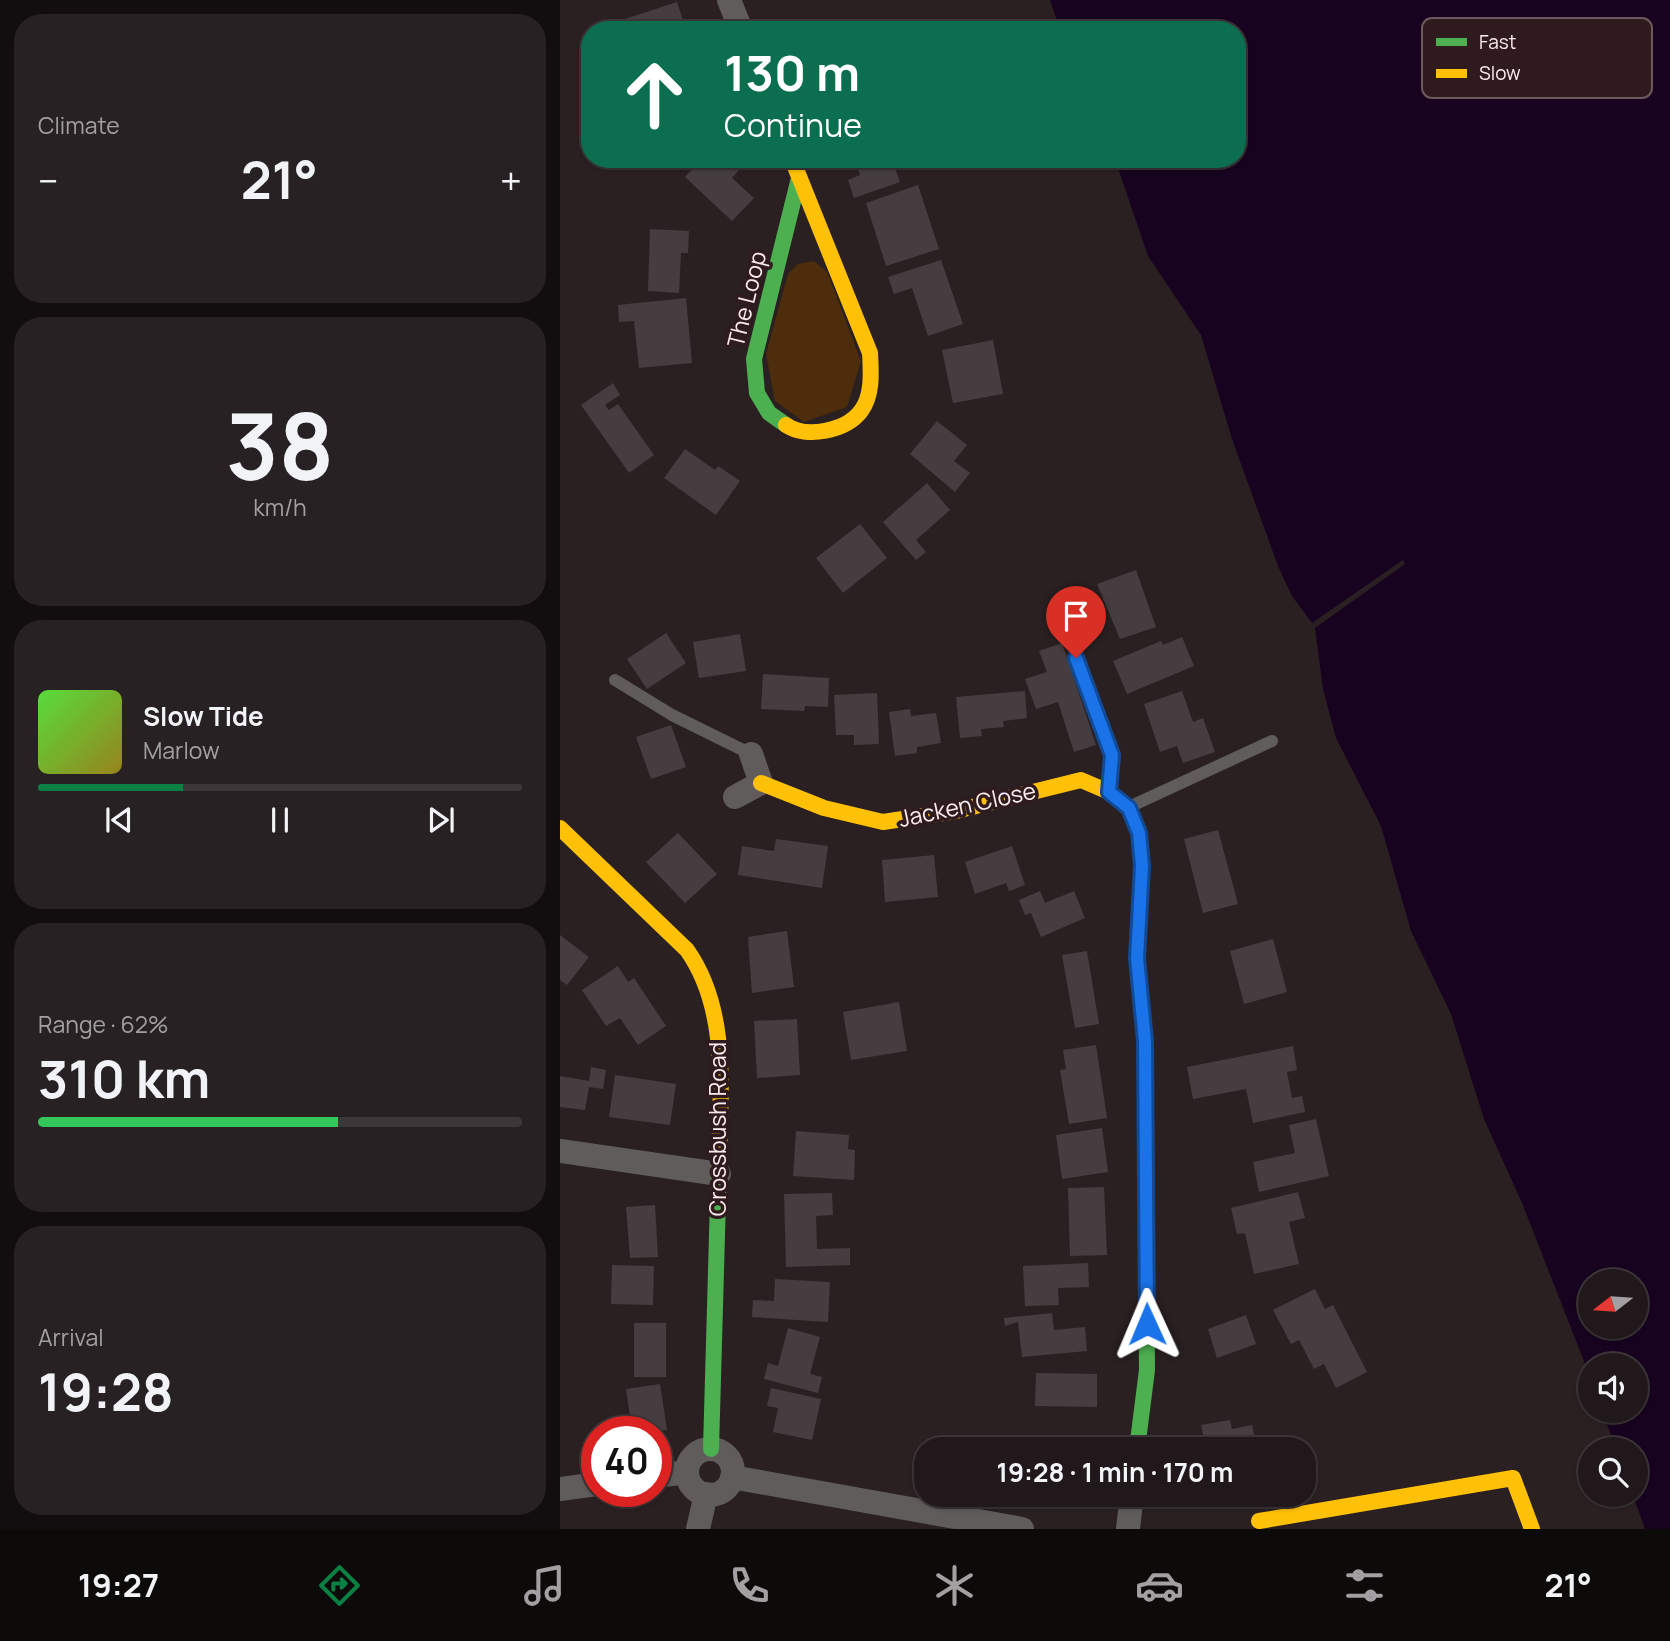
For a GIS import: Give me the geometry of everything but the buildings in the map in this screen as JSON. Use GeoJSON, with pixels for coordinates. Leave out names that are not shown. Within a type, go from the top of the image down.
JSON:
{"type":"FeatureCollection","features":[{"type":"Feature","properties":{"kind":"street"},"geometry":{"type":"LineString","coordinates":[[729,0],[737,21]]}},
{"type":"Feature","properties":{"kind":"street","name":"The Loop"},"geometry":{"type":"LineString","coordinates":[[795,168],[870,353],[872,380],[861,411],[842,426],[818,432],[793,430],[769,412],[758,393],[754,359],[799,178]]}},
{"type":"Feature","properties":{"kind":"street"},"geometry":{"type":"LineString","coordinates":[[735,797],[761,783],[751,754]]}},
{"type":"Feature","properties":{"kind":"street","name":"Jacken Close"},"geometry":{"type":"LineString","coordinates":[[761,783],[824,808],[883,822],[956,811],[1081,780],[1109,792],[1129,808]]}},
{"type":"Feature","properties":{"kind":"street"},"geometry":{"type":"LineString","coordinates":[[1129,808],[1139,833],[1142,866],[1137,958],[1145,1041],[1147,1370],[1139,1437]]}},
{"type":"Feature","properties":{"kind":"street","name":"Crossbush Road"},"geometry":{"type":"LineString","coordinates":[[560,828],[687,950],[699,967],[711,995],[720,1056],[710,1449]]}},
{"type":"Feature","properties":{"kind":"street"},"geometry":{"type":"LineString","coordinates":[[560,1151],[719,1174]]}},
{"type":"Feature","properties":{"kind":"street"},"geometry":{"type":"LineString","coordinates":[[710,1449],[718,1450],[730,1459],[732,1477],[722,1492],[706,1494],[693,1487],[687,1472],[691,1458],[710,1449]]}},
{"type":"Feature","properties":{"kind":"street"},"geometry":{"type":"LineString","coordinates":[[672,1474],[687,1472]]}},
{"type":"Feature","properties":{"kind":"street"},"geometry":{"type":"LineString","coordinates":[[732,1477],[1023,1529]]}},
{"type":"Feature","properties":{"kind":"street"},"geometry":{"type":"LineString","coordinates":[[1259,1521],[1513,1478],[1532,1529]]}},
{"type":"Feature","properties":{"kind":"street"},"geometry":{"type":"LineString","coordinates":[[560,1489],[581,1486]]}},
{"type":"Feature","properties":{"kind":"street"},"geometry":{"type":"LineString","coordinates":[[698,1529],[706,1494]]}},
{"type":"Feature","properties":{"kind":"street"},"geometry":{"type":"LineString","coordinates":[[1128,1529],[1131,1507]]}},
{"type":"Feature","properties":{"kind":"lane"},"geometry":{"type":"LineString","coordinates":[[1076,658],[1112,755],[1109,792]]}},
{"type":"Feature","properties":{"kind":"lane"},"geometry":{"type":"LineString","coordinates":[[615,680],[672,715],[751,754]]}},
{"type":"Feature","properties":{"kind":"lane"},"geometry":{"type":"LineString","coordinates":[[1129,808],[1272,741]]}},
{"type":"Feature","properties":{"kind":"shaded area"},"geometry":{"type":"Polygon","coordinates":[[[1050,0],[1670,0],[1670,1529],[1645,1529],[1637,1507],[1648,1507],[1648,1437],[1612,1437],[1606,1423],[1648,1423],[1648,1353],[1581,1353],[1522,1203],[1484,1119],[1451,1014],[1411,931],[1381,826],[1336,738],[1323,689],[1315,628],[1405,564],[1403,560],[1312,623],[1292,596],[1278,566],[1232,439],[1201,335],[1148,256],[1118,168],[1246,168],[1246,21],[1057,21],[1050,0]]]}},
{"type":"Feature","properties":{"kind":"shaded area"},"geometry":{"type":"Polygon","coordinates":[[[814,261],[827,272],[861,361],[847,407],[804,422],[775,401],[766,354],[788,274],[798,264],[814,261]]]}},
{"type":"Feature","properties":{"kind":"traffic: fast"},"geometry":{"type":"LineString","coordinates":[[786,425],[769,413],[757,393],[754,359],[799,178]]}},
{"type":"Feature","properties":{"kind":"traffic: fast"},"geometry":{"type":"LineString","coordinates":[[1139,1437],[1147,1370],[1145,1041],[1137,958],[1140,895]]}},
{"type":"Feature","properties":{"kind":"traffic: fast"},"geometry":{"type":"LineString","coordinates":[[711,1449],[719,1164]]}},
{"type":"Feature","properties":{"kind":"traffic: slow"},"geometry":{"type":"LineString","coordinates":[[786,425],[804,432],[815,432],[846,424],[865,405],[871,375],[870,353],[796,168]]}},
{"type":"Feature","properties":{"kind":"traffic: slow"},"geometry":{"type":"LineString","coordinates":[[761,783],[824,808],[883,822],[956,811],[1081,780],[1109,792],[1129,808],[1139,833],[1142,866],[1140,895]]}},
{"type":"Feature","properties":{"kind":"traffic: slow"},"geometry":{"type":"LineString","coordinates":[[560,828],[687,950],[701,974],[710,999],[720,1053],[719,1164]]}},
{"type":"Feature","properties":{"kind":"traffic: slow"},"geometry":{"type":"LineString","coordinates":[[1259,1521],[1513,1478],[1532,1529]]}},
{"type":"Feature","properties":{"kind":"route"},"geometry":{"type":"LineString","coordinates":[[1076,658],[1112,755],[1109,792],[1129,808],[1139,833],[1142,866],[1137,958],[1145,1041],[1147,1324]]}}]}
